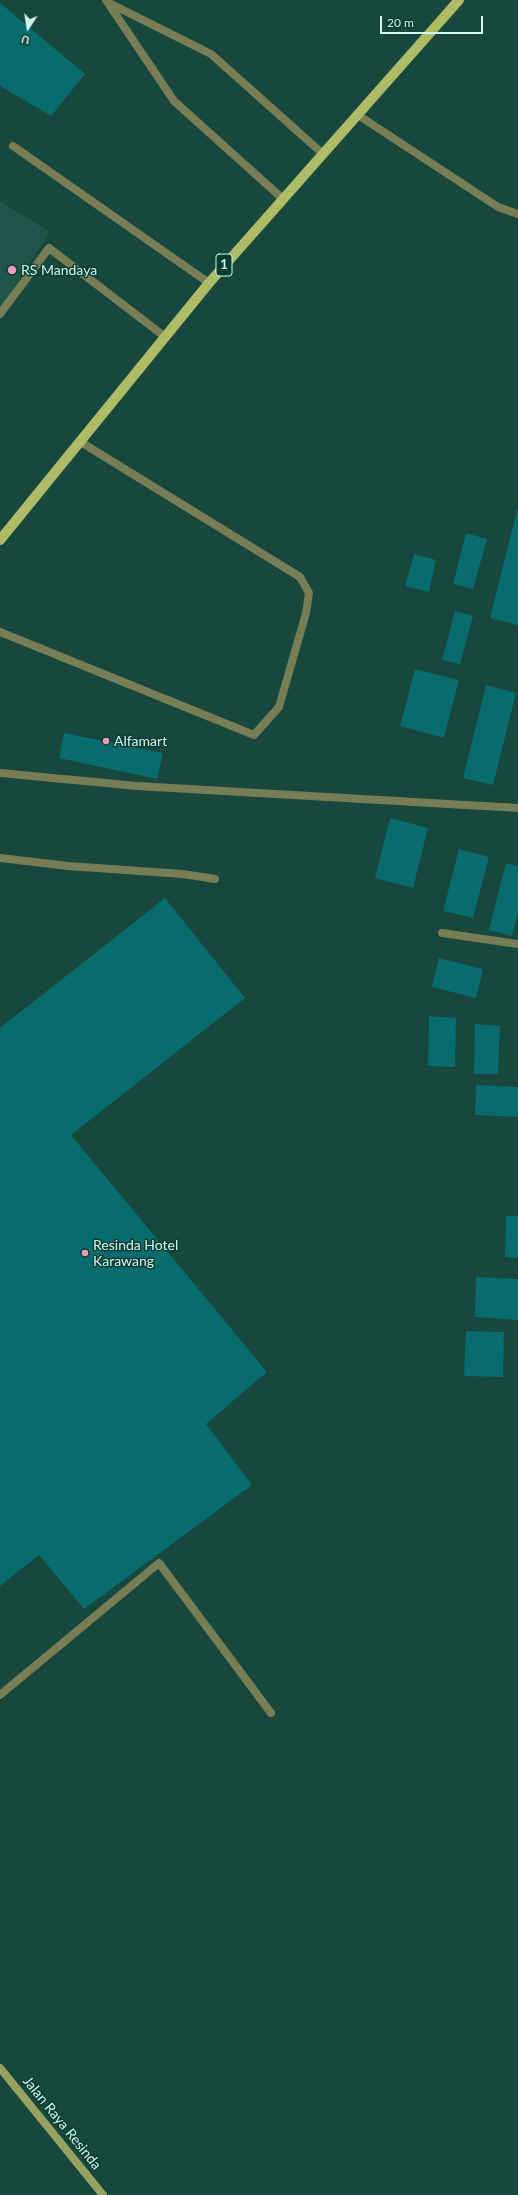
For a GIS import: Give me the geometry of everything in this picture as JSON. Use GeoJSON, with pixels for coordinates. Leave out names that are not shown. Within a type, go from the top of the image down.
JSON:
{"type":"FeatureCollection","features":[{"type":"Feature","properties":{"kind":"main road","name":"1"},"geometry":{"type":"LineString","coordinates":[[0,540],[164,336],[209,283],[459,0]]}},
{"type":"Feature","properties":{"kind":"street"},"geometry":{"type":"LineString","coordinates":[[107,1],[211,54],[323,154]]}},
{"type":"Feature","properties":{"kind":"street"},"geometry":{"type":"LineString","coordinates":[[107,1],[174,101],[283,199]]}},
{"type":"Feature","properties":{"kind":"street"},"geometry":{"type":"LineString","coordinates":[[358,115],[498,207],[518,214]]}},
{"type":"Feature","properties":{"kind":"street"},"geometry":{"type":"LineString","coordinates":[[13,146],[209,283]]}},
{"type":"Feature","properties":{"kind":"street"},"geometry":{"type":"LineString","coordinates":[[0,314],[49,248],[164,336]]}},
{"type":"Feature","properties":{"kind":"street"},"geometry":{"type":"LineString","coordinates":[[0,632],[254,735],[279,707],[306,613],[309,593],[300,577],[79,441]]}},
{"type":"Feature","properties":{"kind":"street"},"geometry":{"type":"LineString","coordinates":[[0,773],[137,786],[518,808]]}},
{"type":"Feature","properties":{"kind":"street"},"geometry":{"type":"LineString","coordinates":[[0,858],[68,866],[183,874],[215,879]]}},
{"type":"Feature","properties":{"kind":"street"},"geometry":{"type":"LineString","coordinates":[[442,933],[518,944]]}},
{"type":"Feature","properties":{"kind":"street"},"geometry":{"type":"LineString","coordinates":[[0,1695],[159,1563],[271,1713]]}},
{"type":"Feature","properties":{"kind":"street","name":"Jalan Raya Resinda"},"geometry":{"type":"LineString","coordinates":[[0,2068],[103,2195]]}},
{"type":"Feature","properties":{"kind":"shaded area","name":"RS Mandaya"},"geometry":{"type":"Polygon","coordinates":[[[0,201],[50,232],[0,309],[0,201]]]}},
{"type":"Feature","properties":{"kind":"building"},"geometry":{"type":"Polygon","coordinates":[[[0,3],[85,74],[51,116],[0,86],[0,3]]]}},
{"type":"Feature","properties":{"kind":"building"},"geometry":{"type":"Polygon","coordinates":[[[518,510],[518,625],[490,618],[518,510]]]}},
{"type":"Feature","properties":{"kind":"building"},"geometry":{"type":"Polygon","coordinates":[[[466,533],[487,539],[473,589],[453,584],[466,533]]]}},
{"type":"Feature","properties":{"kind":"building"},"geometry":{"type":"Polygon","coordinates":[[[414,554],[436,560],[429,592],[405,586],[414,554]]]}},
{"type":"Feature","properties":{"kind":"building"},"geometry":{"type":"Polygon","coordinates":[[[455,611],[473,616],[460,664],[442,660],[455,611]]]}},
{"type":"Feature","properties":{"kind":"building"},"geometry":{"type":"Polygon","coordinates":[[[415,669],[459,680],[444,738],[400,726],[415,669]]]}},
{"type":"Feature","properties":{"kind":"building"},"geometry":{"type":"Polygon","coordinates":[[[486,685],[516,693],[493,785],[463,778],[486,685]]]}},
{"type":"Feature","properties":{"kind":"building"},"geometry":{"type":"Polygon","coordinates":[[[64,733],[163,753],[157,779],[59,758],[64,733]]]}},
{"type":"Feature","properties":{"kind":"building"},"geometry":{"type":"Polygon","coordinates":[[[390,818],[428,828],[413,888],[375,878],[390,818]]]}},
{"type":"Feature","properties":{"kind":"building"},"geometry":{"type":"Polygon","coordinates":[[[459,849],[489,857],[473,918],[443,911],[459,849]]]}},
{"type":"Feature","properties":{"kind":"building"},"geometry":{"type":"Polygon","coordinates":[[[506,863],[518,866],[518,913],[512,936],[489,930],[506,863]]]}},
{"type":"Feature","properties":{"kind":"building","name":"Resinda Hotel Karawang"},"geometry":{"type":"Polygon","coordinates":[[[165,898],[245,998],[71,1135],[267,1372],[206,1424],[252,1485],[84,1609],[39,1555],[0,1586],[0,1028],[165,898]]]}},
{"type":"Feature","properties":{"kind":"building"},"geometry":{"type":"Polygon","coordinates":[[[439,958],[483,969],[476,998],[432,987],[439,958]]]}},
{"type":"Feature","properties":{"kind":"building"},"geometry":{"type":"Polygon","coordinates":[[[429,1016],[456,1018],[455,1067],[428,1066],[429,1016]]]}},
{"type":"Feature","properties":{"kind":"building"},"geometry":{"type":"Polygon","coordinates":[[[475,1024],[500,1026],[498,1074],[474,1074],[475,1024]]]}},
{"type":"Feature","properties":{"kind":"building"},"geometry":{"type":"Polygon","coordinates":[[[476,1085],[518,1087],[518,1117],[475,1115],[476,1085]]]}},
{"type":"Feature","properties":{"kind":"building"},"geometry":{"type":"Polygon","coordinates":[[[506,1216],[518,1216],[518,1258],[505,1257],[506,1216]]]}},
{"type":"Feature","properties":{"kind":"building"},"geometry":{"type":"Polygon","coordinates":[[[476,1277],[518,1279],[518,1320],[475,1317],[476,1277]]]}},
{"type":"Feature","properties":{"kind":"building"},"geometry":{"type":"Polygon","coordinates":[[[466,1331],[504,1332],[503,1377],[464,1376],[466,1331]]]}},
{"type":"Feature","properties":{"kind":"place","name":"RS Mandaya"},"geometry":{"type":"Point","coordinates":[12,270]}},
{"type":"Feature","properties":{"kind":"place","name":"Alfamart"},"geometry":{"type":"Point","coordinates":[106,741]}},
{"type":"Feature","properties":{"kind":"place","name":"Resinda Hotel Karawang"},"geometry":{"type":"Point","coordinates":[85,1253]}}]}
